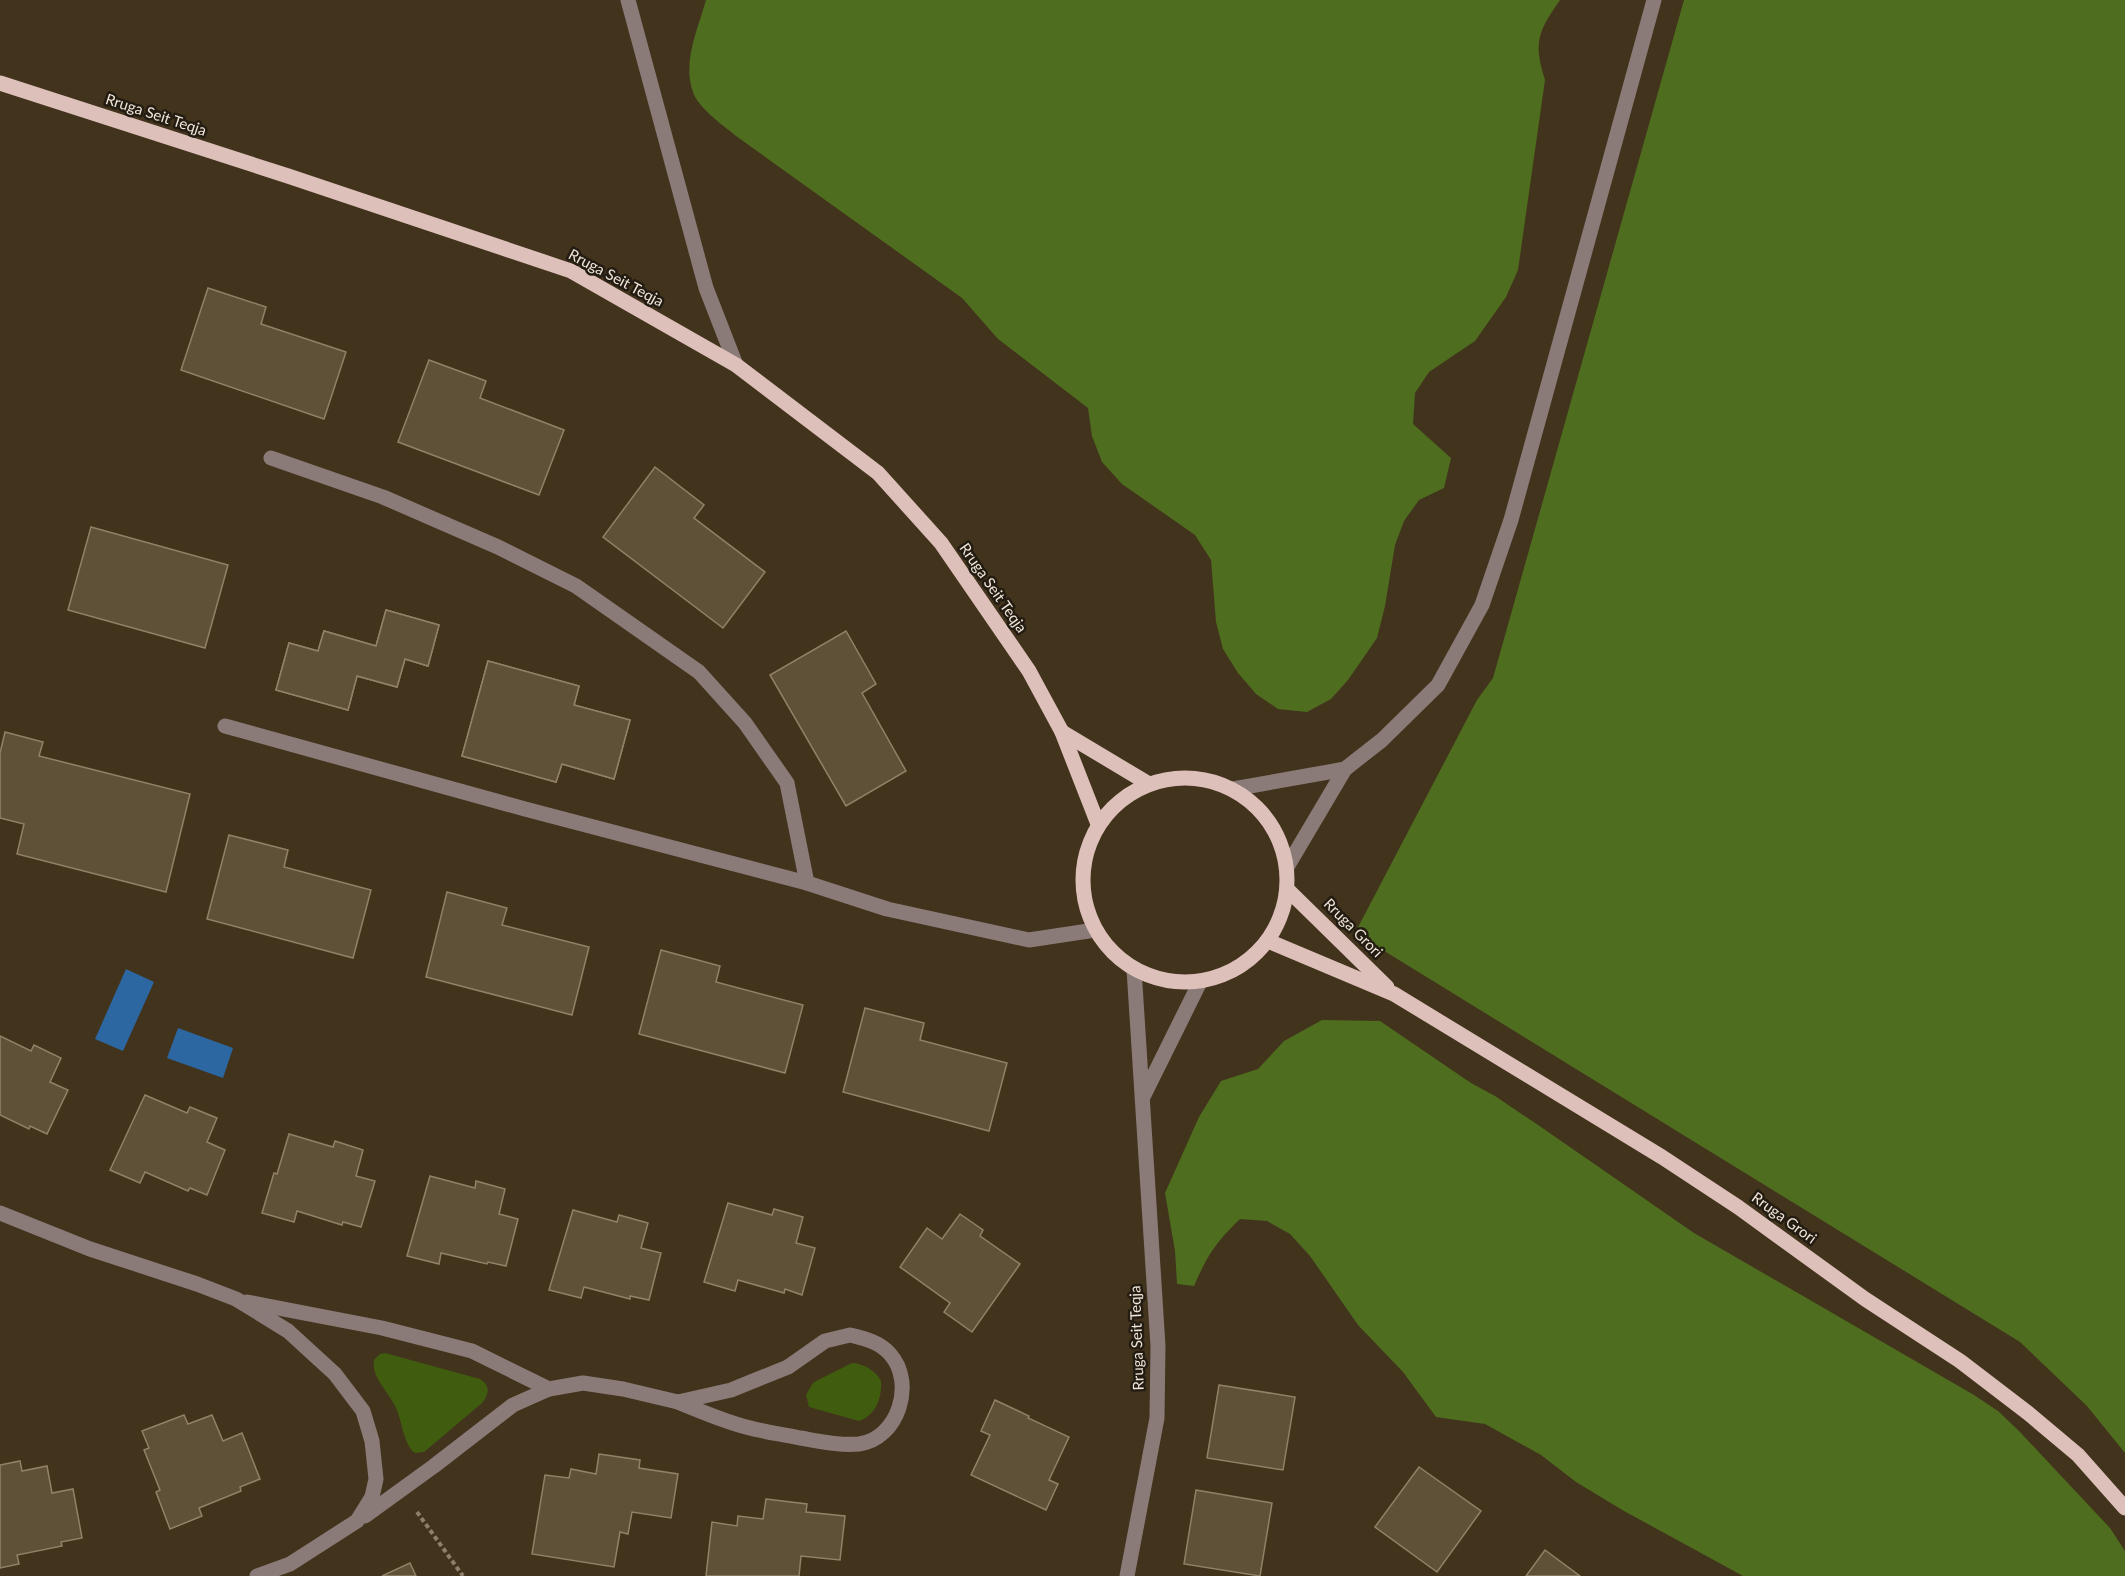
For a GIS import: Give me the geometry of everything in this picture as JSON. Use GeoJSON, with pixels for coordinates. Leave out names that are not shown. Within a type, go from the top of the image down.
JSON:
{"type":"FeatureCollection","features":[{"type":"Feature","properties":{"kind":"main road","name":"Rruga Seit Teqja"},"geometry":{"type":"LineString","coordinates":[[0,83],[571,271],[736,365],[878,473],[941,543],[1029,671],[1062,732],[1098,824]]}},
{"type":"Feature","properties":{"kind":"main road"},"geometry":{"type":"LineString","coordinates":[[1062,732],[1149,784]]}},
{"type":"Feature","properties":{"kind":"main road"},"geometry":{"type":"LineString","coordinates":[[1177,778],[1206,779],[1233,789],[1269,822],[1287,867],[1287,889],[1281,917],[1268,941],[1249,961],[1226,975],[1200,982],[1166,981],[1134,969],[1112,952],[1095,930],[1082,877],[1087,850],[1098,824],[1120,800],[1149,784],[1177,778]]}},
{"type":"Feature","properties":{"kind":"main road","name":"Rruga Grori"},"geometry":{"type":"LineString","coordinates":[[1287,889],[1394,994]]}},
{"type":"Feature","properties":{"kind":"main road","name":"Rruga Grori"},"geometry":{"type":"LineString","coordinates":[[1268,941],[1394,994],[1662,1157],[1738,1207],[1865,1299],[1960,1361],[2028,1413],[2078,1455],[2125,1508]]}},
{"type":"Feature","properties":{"kind":"street"},"geometry":{"type":"LineString","coordinates":[[628,0],[706,288],[736,365]]}},
{"type":"Feature","properties":{"kind":"street"},"geometry":{"type":"LineString","coordinates":[[1287,867],[1345,769],[1382,740],[1438,685],[1482,605],[1511,520],[1654,0]]}},
{"type":"Feature","properties":{"kind":"street"},"geometry":{"type":"LineString","coordinates":[[271,458],[383,497],[498,547],[576,586],[699,672],[745,723],[787,783],[807,883]]}},
{"type":"Feature","properties":{"kind":"street"},"geometry":{"type":"LineString","coordinates":[[225,726],[525,809],[807,883],[887,909],[1029,940],[1095,930]]}},
{"type":"Feature","properties":{"kind":"street"},"geometry":{"type":"LineString","coordinates":[[1233,789],[1345,769]]}},
{"type":"Feature","properties":{"kind":"street","name":"Rruga Seit Teqja"},"geometry":{"type":"LineString","coordinates":[[1127,1576],[1157,1418],[1158,1346],[1134,969]]}},
{"type":"Feature","properties":{"kind":"street","name":"Rruga Seit Teqja"},"geometry":{"type":"LineString","coordinates":[[1143,1097],[1200,982]]}},
{"type":"Feature","properties":{"kind":"street"},"geometry":{"type":"LineString","coordinates":[[0,1213],[90,1249],[236,1299],[382,1328],[472,1350],[549,1389]]}},
{"type":"Feature","properties":{"kind":"street"},"geometry":{"type":"LineString","coordinates":[[236,1299],[288,1331],[334,1374],[363,1411],[372,1441],[376,1479],[372,1497],[357,1521]]}},
{"type":"Feature","properties":{"kind":"street"},"geometry":{"type":"LineString","coordinates":[[257,1576],[290,1564],[357,1521],[434,1466],[513,1405],[549,1389],[583,1383],[623,1389],[678,1402],[747,1427],[830,1443],[861,1444],[878,1438],[893,1421],[902,1401],[901,1377],[892,1356],[874,1341],[850,1335],[825,1341],[788,1367],[731,1390],[678,1402]]}},
{"type":"Feature","properties":{"kind":"path"},"geometry":{"type":"LineString","coordinates":[[401,1489],[463,1576]]}},
{"type":"Feature","properties":{"kind":"green space"},"geometry":{"type":"Polygon","coordinates":[[[706,0],[1560,0],[1542,29],[1540,38],[1539,56],[1545,80],[1518,270],[1506,297],[1475,341],[1429,372],[1415,393],[1413,424],[1451,458],[1444,488],[1419,500],[1404,521],[1395,545],[1377,638],[1348,680],[1331,699],[1307,712],[1278,709],[1256,694],[1238,673],[1223,649],[1216,622],[1211,560],[1195,535],[1122,484],[1102,462],[1092,436],[1088,408],[998,339],[962,298],[736,136],[700,104],[693,92],[689,69],[692,46],[706,0]]]}},
{"type":"Feature","properties":{"kind":"green space"},"geometry":{"type":"Polygon","coordinates":[[[1684,0],[2125,0],[2125,1453],[2087,1406],[2020,1342],[1355,933],[1477,700],[1493,678],[1684,0]]]}},
{"type":"Feature","properties":{"kind":"green space"},"geometry":{"type":"Polygon","coordinates":[[[1322,1020],[1380,1021],[1541,1127],[1694,1233],[1998,1411],[2110,1528],[2125,1551],[2125,1576],[1743,1576],[1624,1511],[1576,1482],[1541,1455],[1485,1424],[1436,1417],[1403,1372],[1358,1325],[1310,1256],[1290,1234],[1267,1221],[1240,1219],[1213,1250],[1194,1286],[1177,1284],[1175,1251],[1165,1193],[1199,1117],[1221,1081],[1258,1069],[1284,1041],[1322,1020]]]}},
{"type":"Feature","properties":{"kind":"green space"},"geometry":{"type":"Polygon","coordinates":[[[385,1353],[480,1379],[487,1387],[486,1396],[482,1403],[424,1452],[415,1453],[405,1438],[395,1406],[375,1372],[374,1360],[380,1354],[385,1353]]]}},
{"type":"Feature","properties":{"kind":"green space"},"geometry":{"type":"Polygon","coordinates":[[[852,1363],[869,1368],[881,1381],[879,1400],[870,1415],[859,1421],[809,1407],[806,1395],[813,1383],[852,1363]]]}},
{"type":"Feature","properties":{"kind":"water"},"geometry":{"type":"Polygon","coordinates":[[[126,969],[154,982],[123,1051],[95,1039],[126,969]]]}},
{"type":"Feature","properties":{"kind":"water"},"geometry":{"type":"Polygon","coordinates":[[[178,1028],[233,1048],[223,1078],[167,1058],[178,1028]]]}},
{"type":"Feature","properties":{"kind":"building"},"geometry":{"type":"Polygon","coordinates":[[[208,288],[266,307],[261,324],[346,352],[324,419],[181,370],[208,288]]]}},
{"type":"Feature","properties":{"kind":"building"},"geometry":{"type":"Polygon","coordinates":[[[429,360],[486,381],[480,398],[564,430],[539,495],[398,442],[429,360]]]}},
{"type":"Feature","properties":{"kind":"building"},"geometry":{"type":"Polygon","coordinates":[[[655,467],[704,505],[694,518],[765,572],[723,628],[603,537],[655,467]]]}},
{"type":"Feature","properties":{"kind":"building"},"geometry":{"type":"Polygon","coordinates":[[[91,527],[228,565],[205,648],[68,610],[91,527]]]}},
{"type":"Feature","properties":{"kind":"building"},"geometry":{"type":"Polygon","coordinates":[[[386,610],[439,625],[428,666],[405,659],[397,687],[357,676],[348,710],[276,690],[289,643],[318,651],[324,631],[376,646],[386,610]]]}},
{"type":"Feature","properties":{"kind":"building"},"geometry":{"type":"Polygon","coordinates":[[[386,610],[439,625],[428,666],[405,659],[397,687],[357,676],[348,710],[276,690],[289,643],[318,651],[324,631],[376,646],[386,610]]]}},
{"type":"Feature","properties":{"kind":"building"},"geometry":{"type":"Polygon","coordinates":[[[846,631],[876,684],[862,693],[906,771],[846,806],[770,675],[846,631]]]}},
{"type":"Feature","properties":{"kind":"building"},"geometry":{"type":"Polygon","coordinates":[[[488,661],[579,686],[574,705],[630,720],[614,779],[562,764],[556,782],[462,756],[488,661]]]}},
{"type":"Feature","properties":{"kind":"building"},"geometry":{"type":"Polygon","coordinates":[[[488,661],[579,686],[574,705],[630,720],[614,779],[562,764],[556,782],[462,756],[488,661]]]}},
{"type":"Feature","properties":{"kind":"building"},"geometry":{"type":"Polygon","coordinates":[[[5,732],[43,742],[39,756],[190,794],[166,892],[17,854],[24,824],[0,818],[0,753],[5,732]]]}},
{"type":"Feature","properties":{"kind":"building"},"geometry":{"type":"Polygon","coordinates":[[[229,835],[288,850],[284,867],[371,890],[353,958],[207,919],[229,835]]]}},
{"type":"Feature","properties":{"kind":"building"},"geometry":{"type":"Polygon","coordinates":[[[447,892],[507,908],[502,925],[589,947],[572,1015],[426,977],[447,892]]]}},
{"type":"Feature","properties":{"kind":"building"},"geometry":{"type":"Polygon","coordinates":[[[661,950],[720,966],[716,982],[803,1005],[785,1073],[639,1034],[661,950]]]}},
{"type":"Feature","properties":{"kind":"building"},"geometry":{"type":"Polygon","coordinates":[[[865,1008],[924,1023],[920,1040],[1007,1063],[989,1131],[843,1092],[865,1008]]]}},
{"type":"Feature","properties":{"kind":"building"},"geometry":{"type":"Polygon","coordinates":[[[0,1036],[31,1051],[34,1045],[61,1058],[50,1082],[68,1090],[47,1134],[30,1126],[29,1129],[0,1115],[0,1036]]]}},
{"type":"Feature","properties":{"kind":"building"},"geometry":{"type":"Polygon","coordinates":[[[145,1095],[187,1113],[190,1107],[217,1118],[207,1142],[225,1150],[207,1195],[190,1188],[188,1191],[145,1172],[140,1183],[110,1170],[145,1095]]]}},
{"type":"Feature","properties":{"kind":"building"},"geometry":{"type":"Polygon","coordinates":[[[289,1134],[333,1147],[335,1141],[363,1150],[356,1176],[375,1181],[361,1227],[343,1222],[342,1225],[297,1211],[294,1222],[262,1213],[289,1134]]]}},
{"type":"Feature","properties":{"kind":"building"},"geometry":{"type":"Polygon","coordinates":[[[430,1176],[475,1188],[476,1181],[505,1189],[499,1214],[518,1219],[506,1266],[441,1253],[439,1264],[407,1256],[430,1176]]]}},
{"type":"Feature","properties":{"kind":"building"},"geometry":{"type":"Polygon","coordinates":[[[728,1203],[772,1215],[774,1209],[803,1217],[796,1243],[815,1248],[802,1295],[785,1289],[784,1293],[738,1280],[735,1291],[704,1282],[728,1203]]]}},
{"type":"Feature","properties":{"kind":"building"},"geometry":{"type":"Polygon","coordinates":[[[573,1210],[617,1222],[619,1215],[648,1223],[641,1248],[661,1253],[649,1300],[630,1296],[630,1299],[584,1287],[581,1298],[549,1290],[573,1210]]]}},
{"type":"Feature","properties":{"kind":"building"},"geometry":{"type":"Polygon","coordinates":[[[960,1214],[983,1230],[980,1236],[1020,1264],[972,1332],[944,1312],[950,1303],[900,1267],[927,1228],[942,1239],[960,1214]]]}},
{"type":"Feature","properties":{"kind":"building"},"geometry":{"type":"Polygon","coordinates":[[[1219,1385],[1295,1397],[1283,1470],[1207,1458],[1219,1385]]]}},
{"type":"Feature","properties":{"kind":"building"},"geometry":{"type":"Polygon","coordinates":[[[995,1400],[1069,1437],[1049,1480],[1058,1484],[1046,1510],[971,1475],[990,1435],[981,1431],[995,1400]]]}},
{"type":"Feature","properties":{"kind":"building"},"geometry":{"type":"Polygon","coordinates":[[[184,1415],[188,1424],[212,1415],[223,1441],[242,1433],[260,1479],[240,1487],[241,1491],[199,1508],[202,1516],[170,1529],[156,1492],[160,1490],[144,1450],[149,1448],[142,1431],[184,1415]]]}},
{"type":"Feature","properties":{"kind":"building"},"geometry":{"type":"Polygon","coordinates":[[[599,1454],[640,1460],[639,1468],[678,1474],[671,1518],[632,1512],[628,1534],[620,1532],[614,1567],[532,1554],[545,1475],[569,1478],[571,1469],[596,1474],[599,1454]]]}},
{"type":"Feature","properties":{"kind":"building"},"geometry":{"type":"Polygon","coordinates":[[[20,1461],[22,1471],[47,1466],[52,1493],[73,1489],[82,1538],[61,1542],[62,1546],[17,1555],[19,1564],[0,1568],[0,1465],[20,1461]]]}},
{"type":"Feature","properties":{"kind":"building"},"geometry":{"type":"Polygon","coordinates":[[[1419,1467],[1481,1511],[1437,1572],[1375,1527],[1419,1467]]]}},
{"type":"Feature","properties":{"kind":"building"},"geometry":{"type":"Polygon","coordinates":[[[1196,1490],[1272,1503],[1260,1576],[1184,1564],[1196,1490]]]}},
{"type":"Feature","properties":{"kind":"building"},"geometry":{"type":"Polygon","coordinates":[[[766,1499],[807,1504],[806,1512],[845,1516],[840,1560],[801,1556],[799,1576],[706,1576],[712,1522],[737,1526],[738,1516],[763,1519],[766,1499]]]}},
{"type":"Feature","properties":{"kind":"building"},"geometry":{"type":"Polygon","coordinates":[[[1545,1550],[1580,1576],[1526,1576],[1545,1550]]]}},
{"type":"Feature","properties":{"kind":"building"},"geometry":{"type":"Polygon","coordinates":[[[410,1563],[416,1576],[382,1576],[410,1563]]]}}]}
